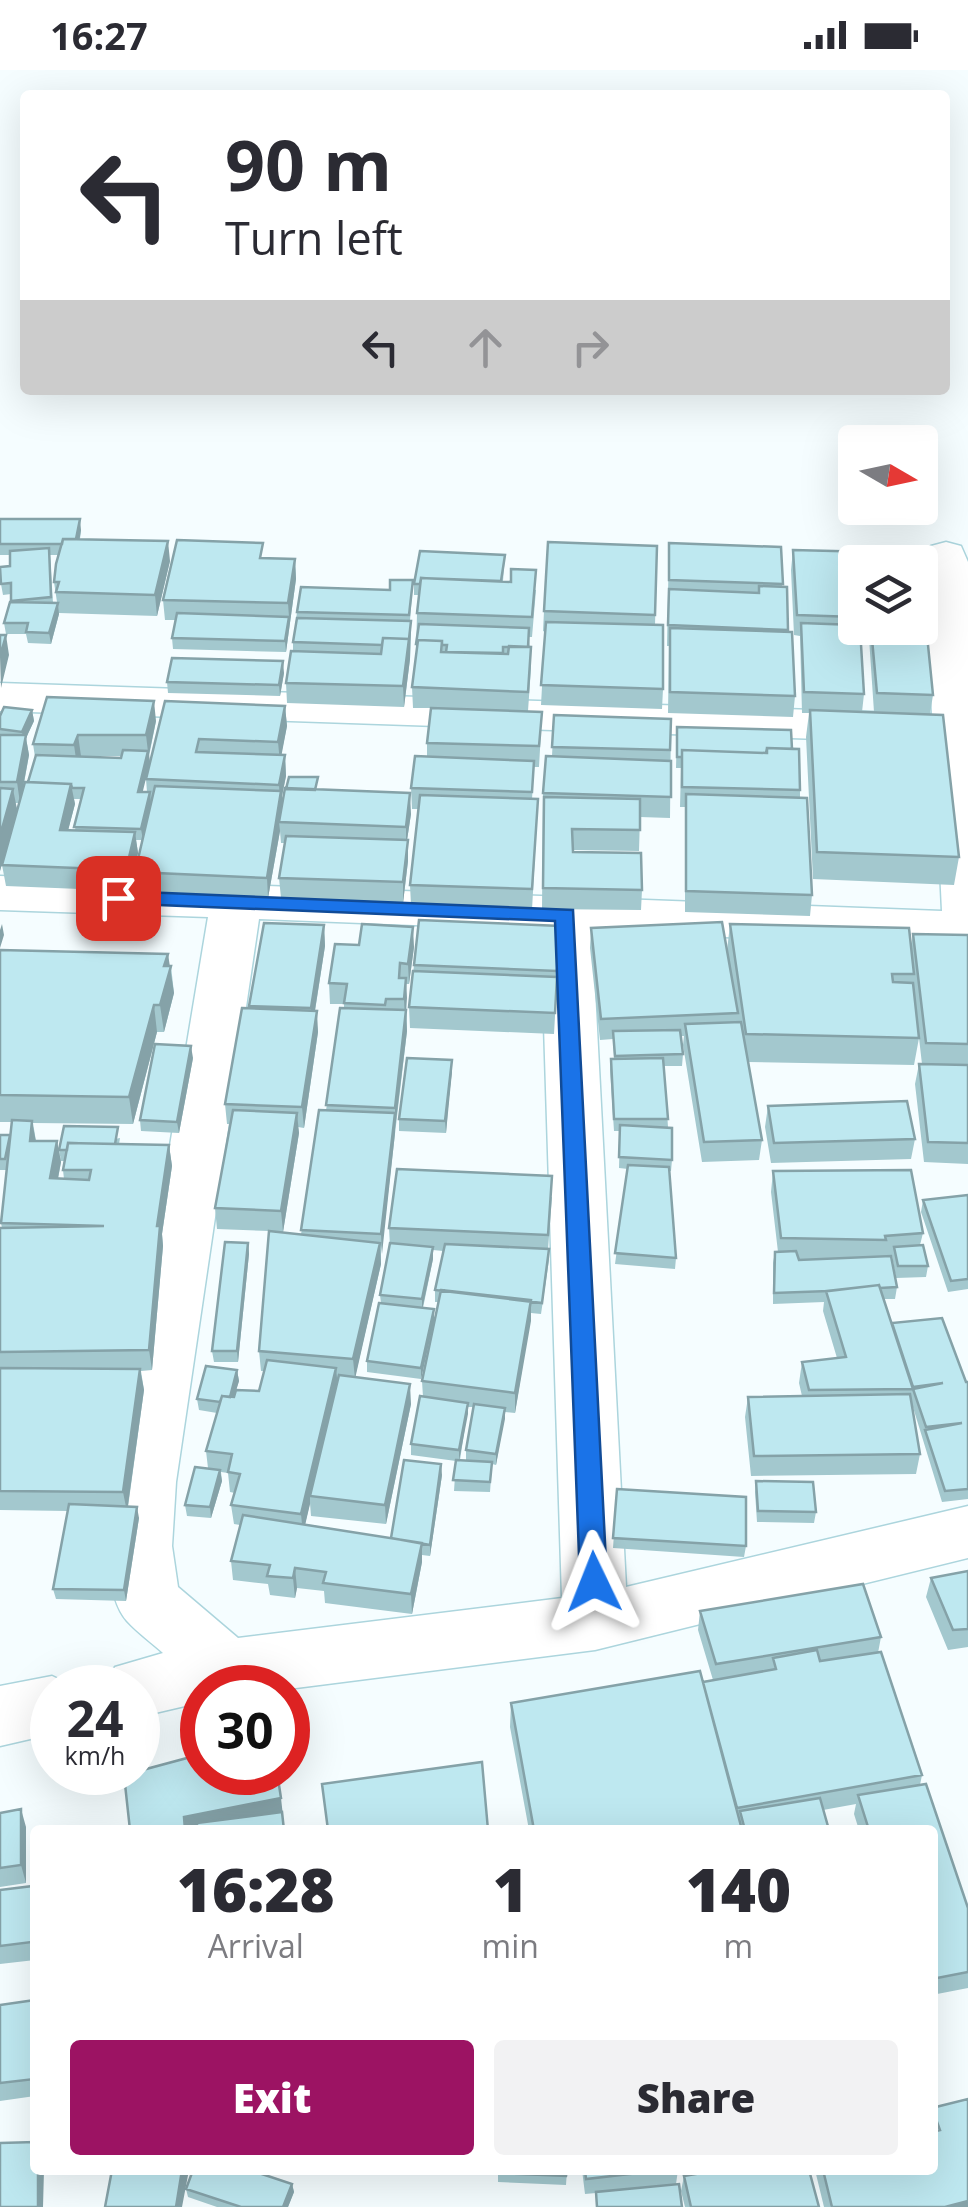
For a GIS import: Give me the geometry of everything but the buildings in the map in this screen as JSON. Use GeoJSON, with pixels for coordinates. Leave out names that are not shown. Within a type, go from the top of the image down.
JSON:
{"type":"FeatureCollection","features":[{"type":"Feature","properties":{"kind":"street"},"geometry":{"type":"LineString","coordinates":[[946,555],[968,918]]}},
{"type":"Feature","properties":{"kind":"street"},"geometry":{"type":"LineString","coordinates":[[0,697],[364,712],[957,728]]}},
{"type":"Feature","properties":{"kind":"street"},"geometry":{"type":"LineString","coordinates":[[0,893],[968,929]]}},
{"type":"Feature","properties":{"kind":"street"},"geometry":{"type":"LineString","coordinates":[[180,1677],[148,1600],[140,1546],[145,1482],[236,902]]}},
{"type":"Feature","properties":{"kind":"street"},"geometry":{"type":"LineString","coordinates":[[566,914],[595,1622]]}},
{"type":"Feature","properties":{"kind":"street"},"geometry":{"type":"LineString","coordinates":[[283,1665],[595,1622],[968,1532]]}},
{"type":"Feature","properties":{"kind":"street"},"geometry":{"type":"LineString","coordinates":[[0,1716],[30,1710]]}},
{"type":"Feature","properties":{"kind":"route"},"geometry":{"type":"LineString","coordinates":[[118,898],[566,914],[594,1582]]}}]}
